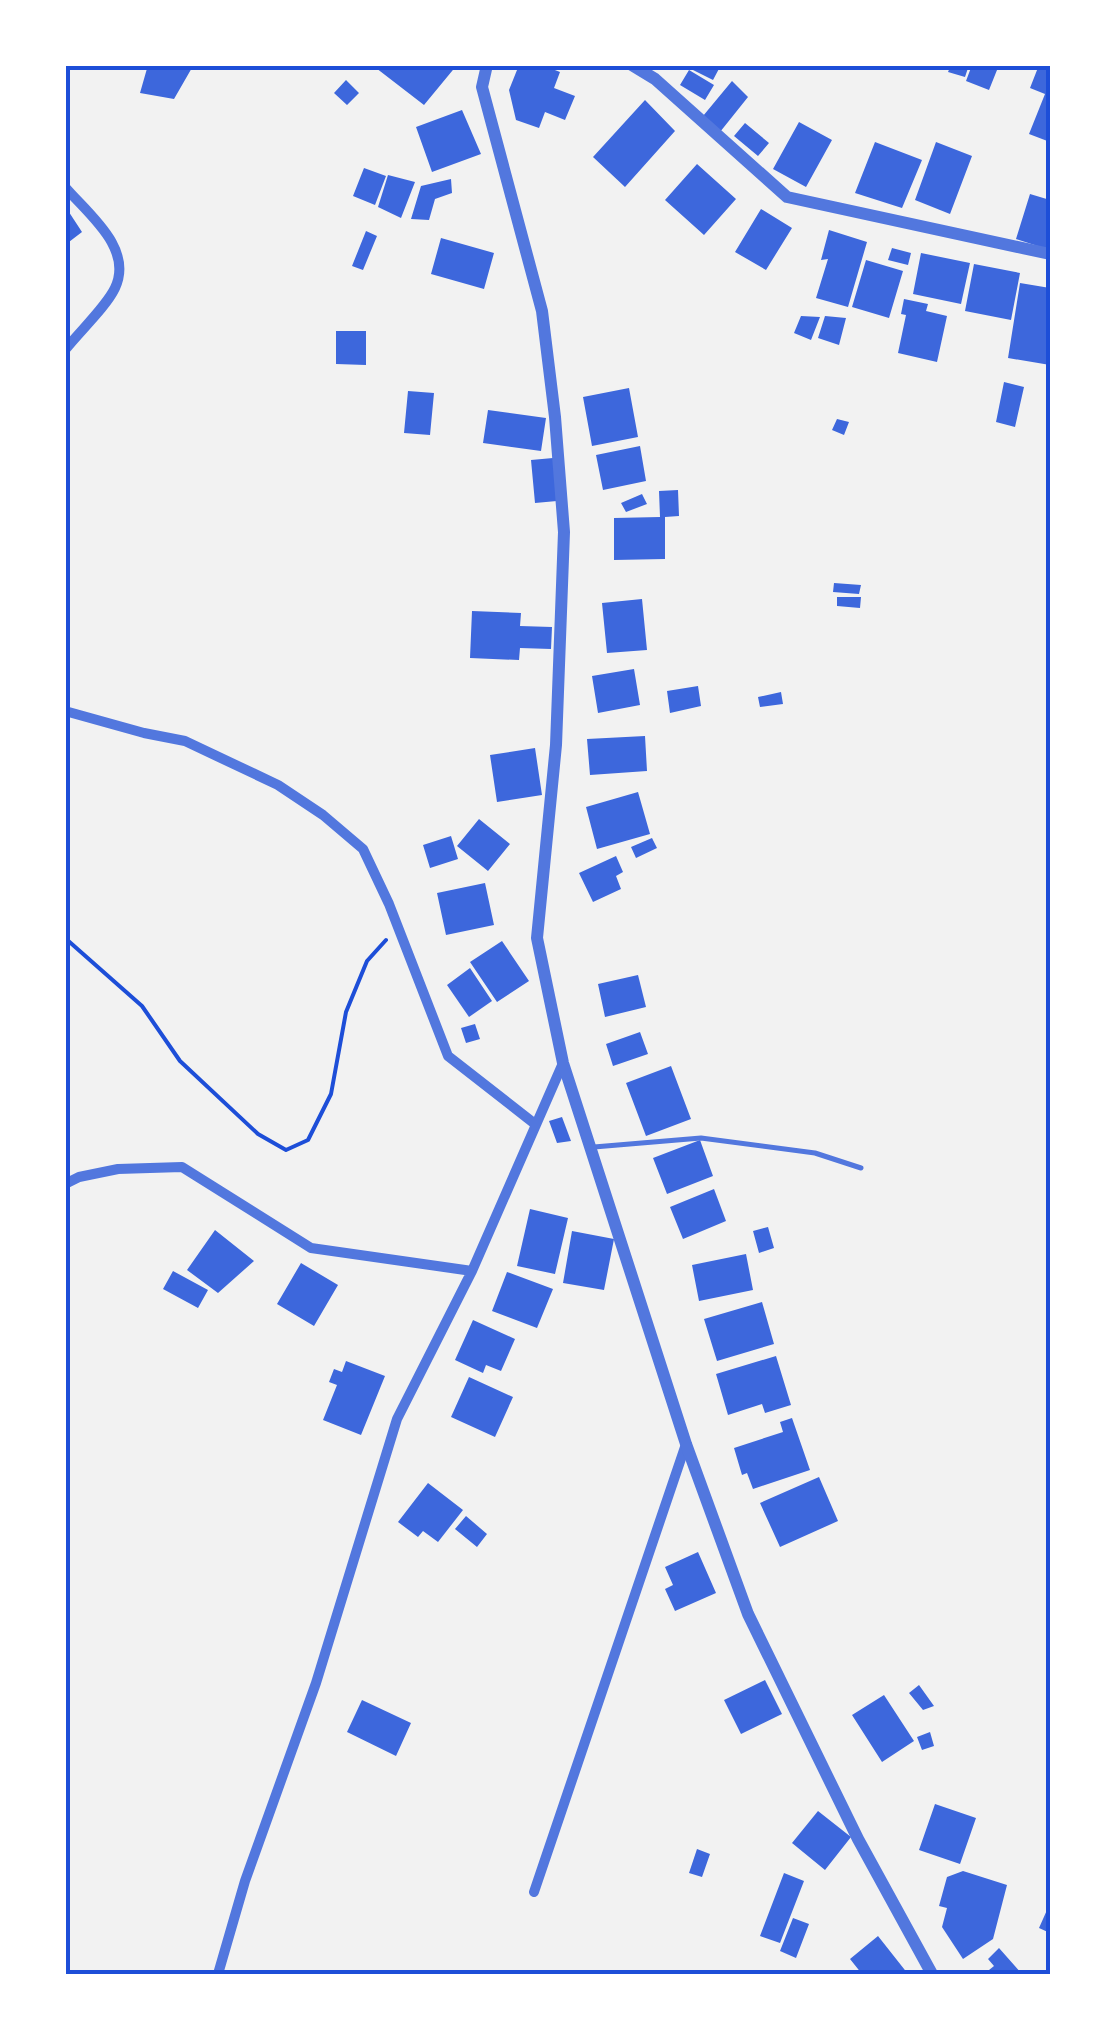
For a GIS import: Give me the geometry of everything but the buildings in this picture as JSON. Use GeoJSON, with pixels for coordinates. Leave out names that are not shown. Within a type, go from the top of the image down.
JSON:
{"type":"FeatureCollection","features":[{"type":"Feature","properties":{"kind":"street"},"geometry":{"type":"LineString","coordinates":[[486,65],[482,87],[542,311],[564,532],[556,746],[537,938],[563,1063],[686,1444],[748,1614],[858,1839],[932,1974]]}},
{"type":"Feature","properties":{"kind":"street"},"geometry":{"type":"LineString","coordinates":[[632,65],[655,79],[788,197],[1050,254]]}},
{"type":"Feature","properties":{"kind":"street"},"geometry":{"type":"LineString","coordinates":[[65,187],[111,240],[120,261],[116,287],[65,350]]}},
{"type":"Feature","properties":{"kind":"street"},"geometry":{"type":"LineString","coordinates":[[65,710],[185,741],[278,785],[323,815],[363,849],[448,1056],[536,1124]]}},
{"type":"Feature","properties":{"kind":"street"},"geometry":{"type":"LineString","coordinates":[[218,1974],[245,1881],[316,1683],[397,1419],[472,1270],[563,1063]]}},
{"type":"Feature","properties":{"kind":"street"},"geometry":{"type":"LineString","coordinates":[[65,1184],[78,1177],[118,1169],[182,1167],[311,1248],[472,1270]]}},
{"type":"Feature","properties":{"kind":"street"},"geometry":{"type":"LineString","coordinates":[[534,1892],[686,1444]]}},
{"type":"Feature","properties":{"kind":"lane"},"geometry":{"type":"LineString","coordinates":[[591,1147],[701,1138],[815,1153],[861,1168]]}},
{"type":"Feature","properties":{"kind":"path"},"geometry":{"type":"LineString","coordinates":[[65,938],[142,1006],[180,1062],[258,1134],[286,1150],[308,1140],[331,1094],[346,1012],[368,961],[398,927]]}}]}
